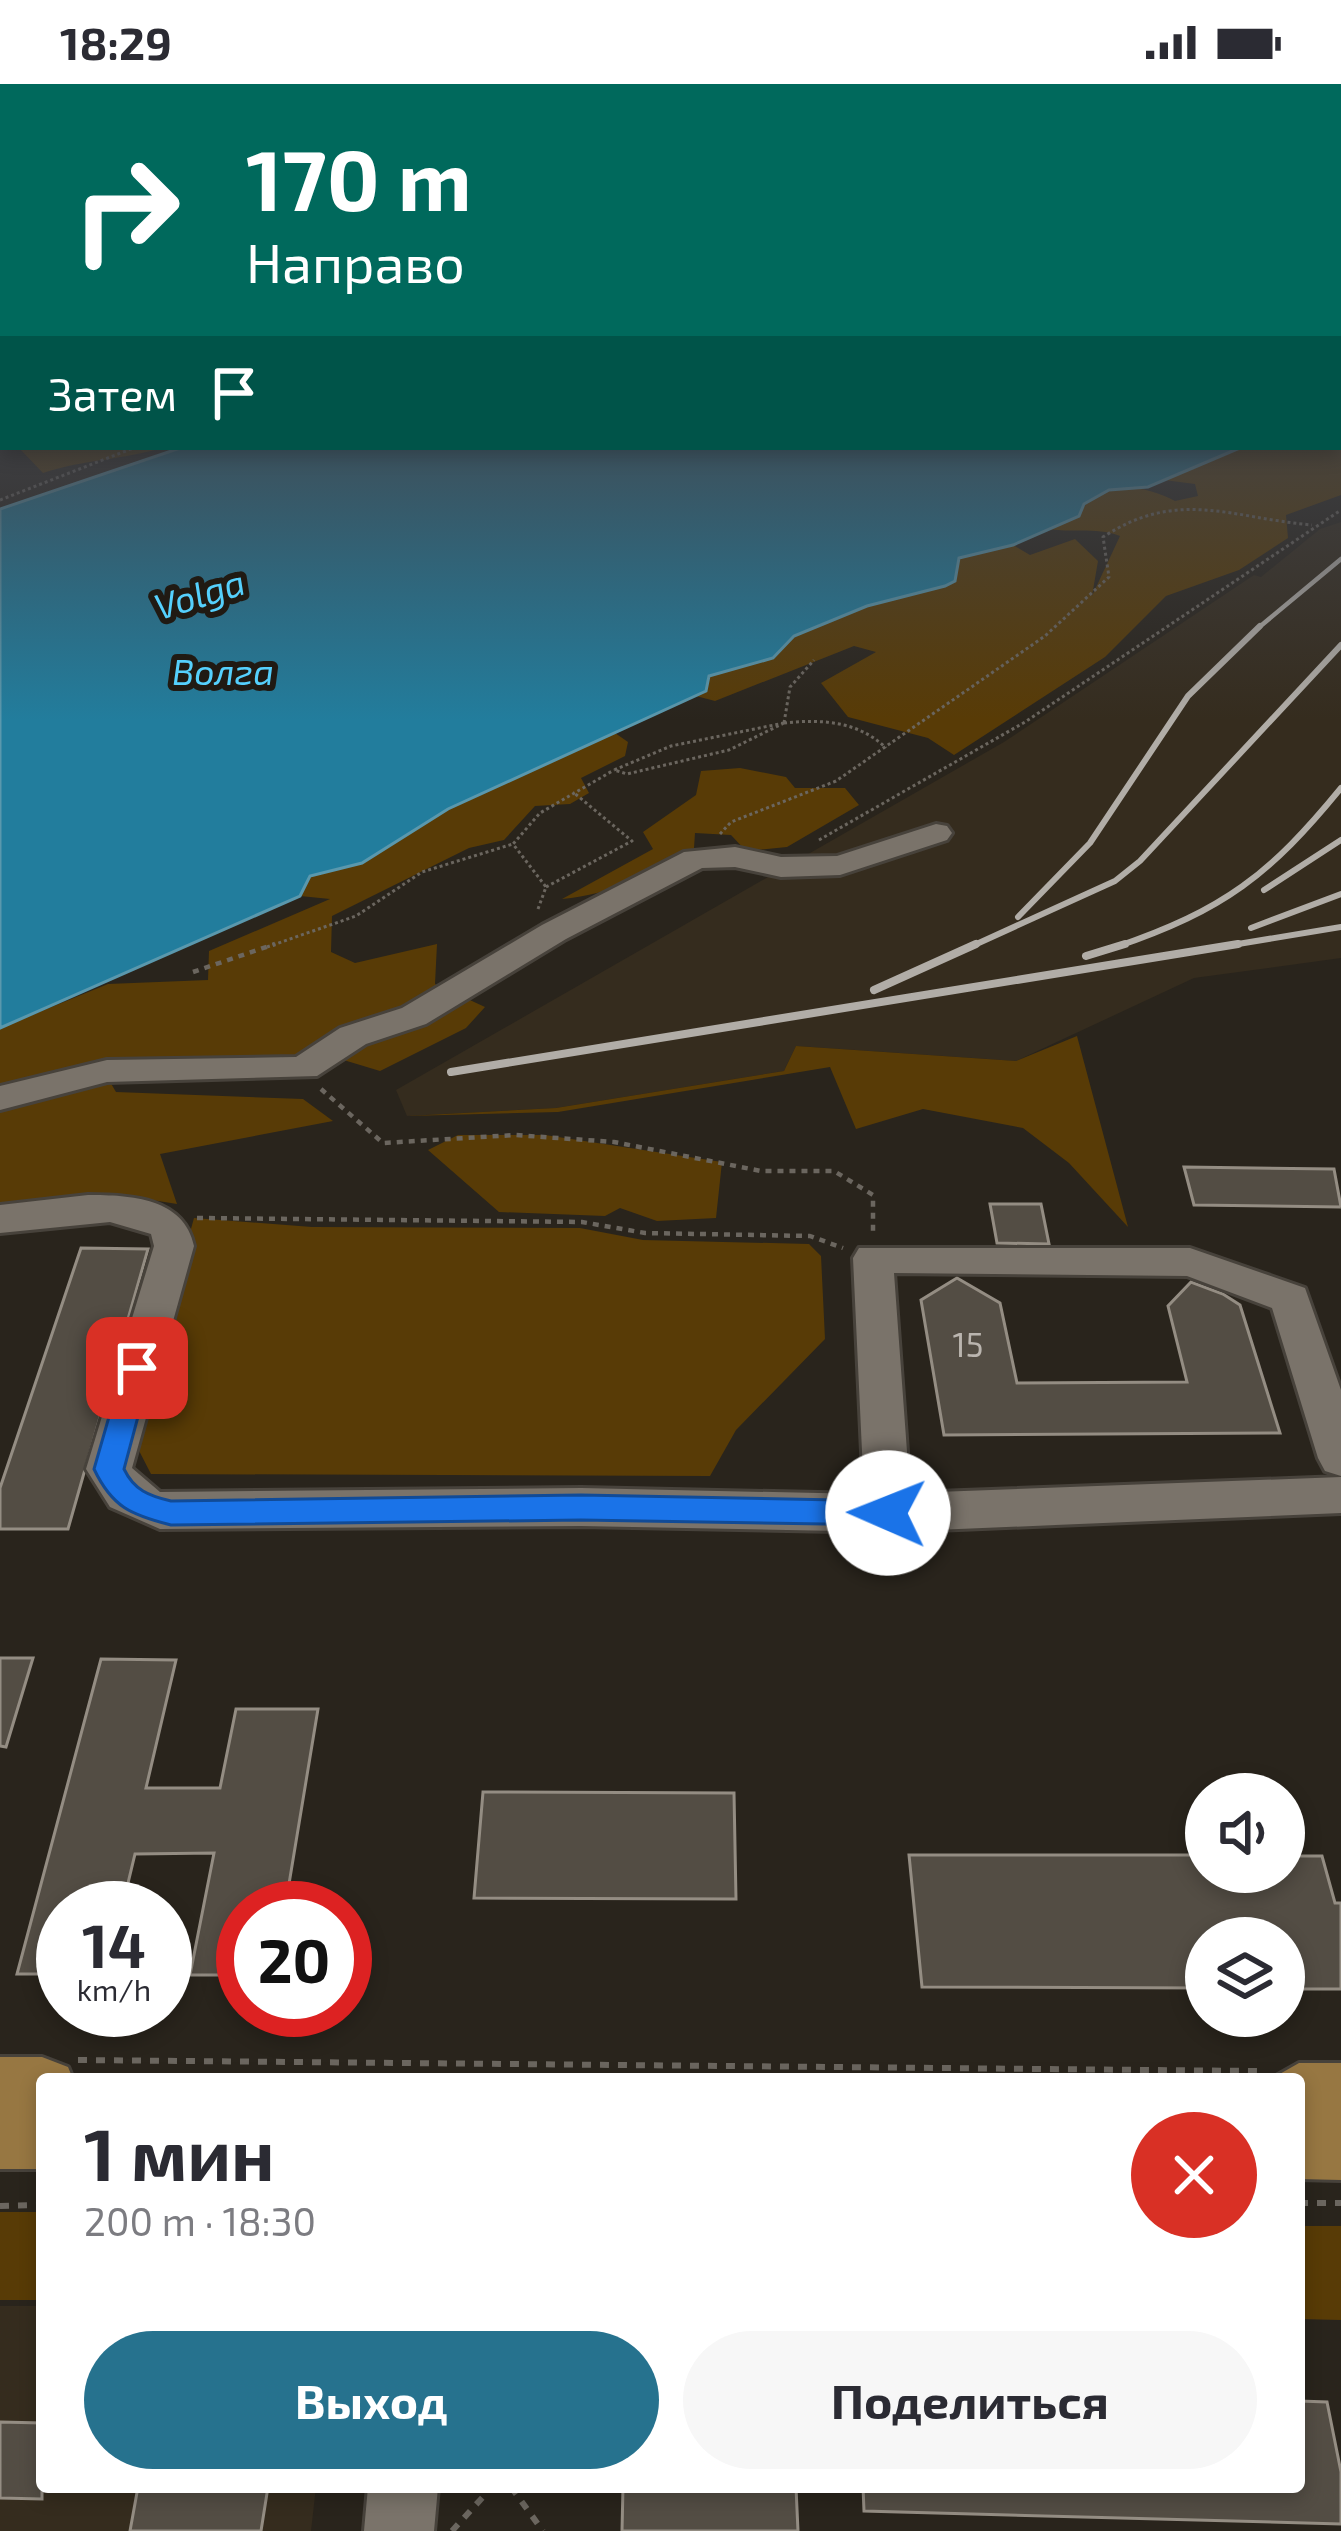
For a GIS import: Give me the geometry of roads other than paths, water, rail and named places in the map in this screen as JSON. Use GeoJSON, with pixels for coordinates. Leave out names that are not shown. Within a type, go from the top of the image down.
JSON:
{"type":"FeatureCollection","features":[{"type":"Feature","properties":{"kind":"main road"},"geometry":{"type":"LineString","coordinates":[[0,2093],[36,2082]]}},
{"type":"Feature","properties":{"kind":"main road"},"geometry":{"type":"LineString","coordinates":[[1305,2091],[1341,2100]]}},
{"type":"Feature","properties":{"kind":"main road"},"geometry":{"type":"LineString","coordinates":[[0,2132],[36,2132]]}},
{"type":"Feature","properties":{"kind":"main road"},"geometry":{"type":"LineString","coordinates":[[1305,2142],[1341,2143]]}},
{"type":"Feature","properties":{"kind":"lane"},"geometry":{"type":"LineString","coordinates":[[0,1098],[107,1071],[304,1068],[353,1036],[414,1016],[554,932],[711,855],[782,867],[840,865],[936,833]]}},
{"type":"Feature","properties":{"kind":"lane"},"geometry":{"type":"LineString","coordinates":[[0,1219],[112,1208],[156,1217],[170,1227],[174,1246],[109,1469],[119,1490],[140,1505],[171,1513],[581,1508],[888,1513],[1341,1495]]}},
{"type":"Feature","properties":{"kind":"lane"},"geometry":{"type":"LineString","coordinates":[[888,1513],[874,1258],[1190,1262],[1290,1299],[1341,1458]]}},
{"type":"Feature","properties":{"kind":"lane"},"geometry":{"type":"LineString","coordinates":[[399,2531],[402,2493]]}},
{"type":"Feature","properties":{"kind":"water","name":"Волга"},"geometry":{"type":"Polygon","coordinates":[[[50,492],[1105,492],[1084,504],[1079,516],[1013,545],[959,558],[955,581],[945,586],[867,606],[794,636],[773,658],[709,676],[706,691],[448,809],[362,863],[310,876],[300,896],[0,1028],[0,509],[50,492]]]}},
{"type":"Feature","properties":{"kind":"railway"},"geometry":{"type":"LineString","coordinates":[[1257,629],[1341,559]]}},
{"type":"Feature","properties":{"kind":"railway"},"geometry":{"type":"LineString","coordinates":[[1018,917],[1090,843],[1188,696],[1260,626]]}},
{"type":"Feature","properties":{"kind":"railway"},"geometry":{"type":"LineString","coordinates":[[970,947],[1115,881],[1140,861],[1341,645]]}},
{"type":"Feature","properties":{"kind":"railway"},"geometry":{"type":"LineString","coordinates":[[1120,946],[1187,919],[1242,886],[1291,844],[1341,788]]}},
{"type":"Feature","properties":{"kind":"railway"},"geometry":{"type":"LineString","coordinates":[[1264,890],[1341,840]]}},
{"type":"Feature","properties":{"kind":"railway"},"geometry":{"type":"LineString","coordinates":[[1251,928],[1341,894]]}},
{"type":"Feature","properties":{"kind":"railway"},"geometry":{"type":"LineString","coordinates":[[1220,947],[1341,927]]}},
{"type":"Feature","properties":{"kind":"railway"},"geometry":{"type":"LineString","coordinates":[[874,990],[976,944]]}},
{"type":"Feature","properties":{"kind":"railway"},"geometry":{"type":"LineString","coordinates":[[1120,946],[1125,944]]}},
{"type":"Feature","properties":{"kind":"railway"},"geometry":{"type":"LineString","coordinates":[[451,1072],[1238,944]]}},
{"type":"Feature","properties":{"kind":"railway"},"geometry":{"type":"LineString","coordinates":[[1086,956],[1120,946]]}},
{"type":"Feature","properties":{"kind":"railway"},"geometry":{"type":"LineString","coordinates":[[1116,947],[1120,946]]}},
{"type":"Feature","properties":{"kind":"water label","name":"Volga"},"geometry":{"type":"Point","coordinates":[199,593]}}]}
